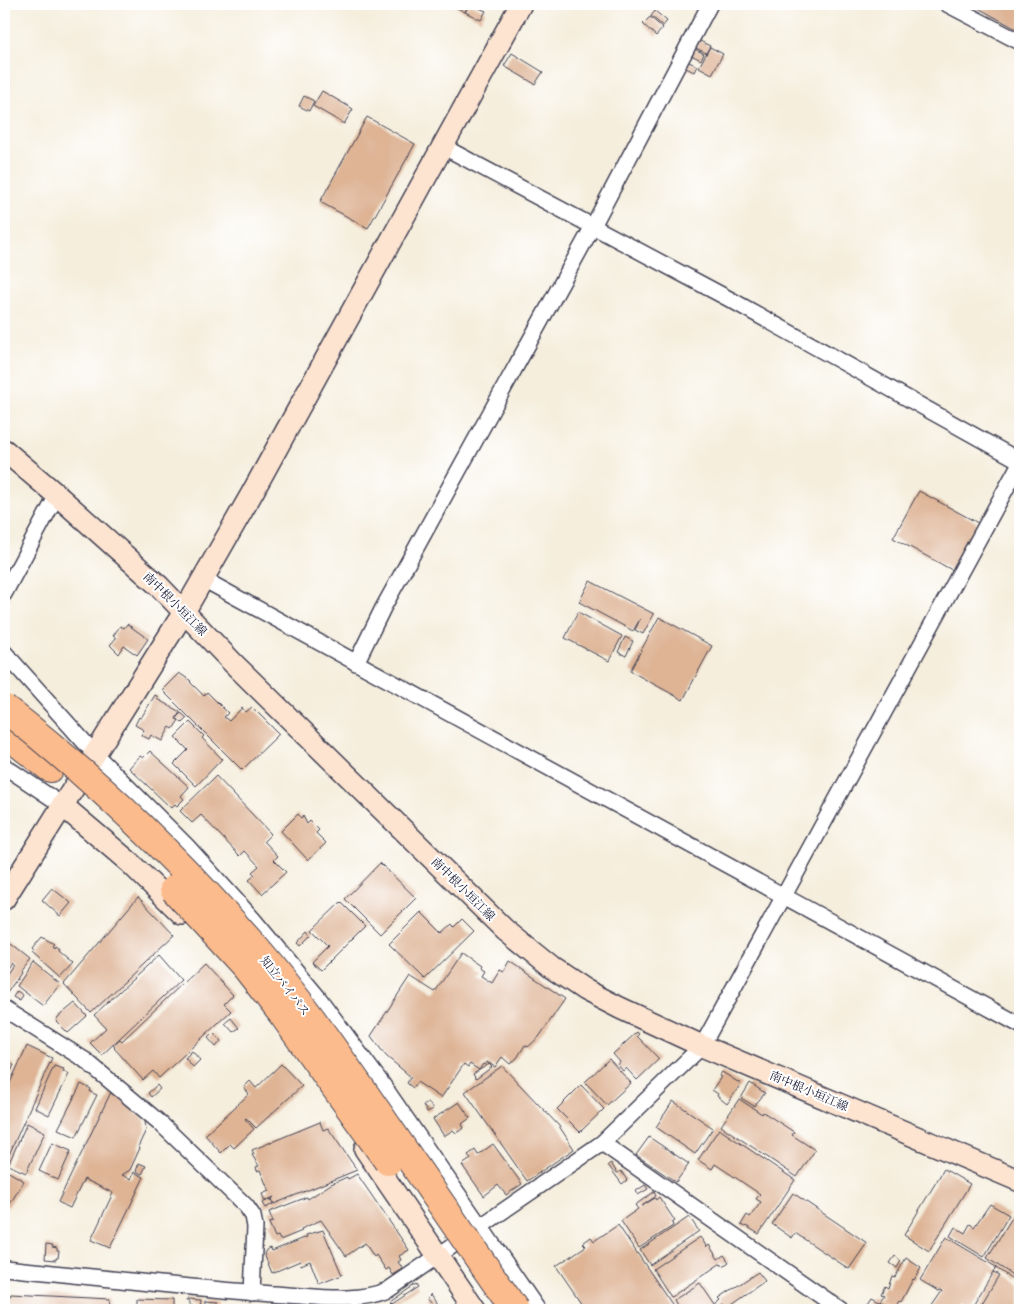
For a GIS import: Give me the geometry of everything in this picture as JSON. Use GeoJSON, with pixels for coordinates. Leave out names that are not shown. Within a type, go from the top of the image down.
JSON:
{"type":"FeatureCollection","features":[{"type":"Feature","properties":{"kind":"highway"},"geometry":{"type":"LineString","coordinates":[[4,694],[25,710],[64,746],[104,792]]}},
{"type":"Feature","properties":{"kind":"highway","name":"知立バイパス"},"geometry":{"type":"LineString","coordinates":[[4,708],[58,750],[104,792],[174,860],[258,951],[344,1064],[515,1310]]}},
{"type":"Feature","properties":{"kind":"highway"},"geometry":{"type":"LineString","coordinates":[[4,732],[50,768]]}},
{"type":"Feature","properties":{"kind":"highway"},"geometry":{"type":"LineString","coordinates":[[4,737],[50,768]]}},
{"type":"Feature","properties":{"kind":"highway","name":"知立バイパス"},"geometry":{"type":"LineString","coordinates":[[50,768],[94,808],[158,872],[245,966],[284,1016],[361,1123],[492,1310]]}},
{"type":"Feature","properties":{"kind":"street"},"geometry":{"type":"LineString","coordinates":[[4,899],[184,612],[251,495],[521,4]]}},
{"type":"Feature","properties":{"kind":"street"},"geometry":{"type":"LineString","coordinates":[[356,663],[408,561],[593,226],[710,4]]}},
{"type":"Feature","properties":{"kind":"street"},"geometry":{"type":"LineString","coordinates":[[947,4],[1020,42]]}},
{"type":"Feature","properties":{"kind":"street"},"geometry":{"type":"LineString","coordinates":[[4,1268],[252,1293],[345,1298],[375,1296],[388,1290],[437,1257],[602,1143],[702,1046],[1020,462],[828,353],[442,146]]}},
{"type":"Feature","properties":{"kind":"street","name":"南中根小垣江線"},"geometry":{"type":"LineString","coordinates":[[4,450],[159,586],[484,910],[529,951],[585,990],[620,1008],[702,1046],[1020,1181]]}},
{"type":"Feature","properties":{"kind":"street"},"geometry":{"type":"LineString","coordinates":[[4,594],[58,496]]}},
{"type":"Feature","properties":{"kind":"street"},"geometry":{"type":"LineString","coordinates":[[203,579],[1020,1025]]}},
{"type":"Feature","properties":{"kind":"street"},"geometry":{"type":"LineString","coordinates":[[4,652],[94,754],[187,846],[253,919],[318,997],[383,1085],[538,1310]]}},
{"type":"Feature","properties":{"kind":"street"},"geometry":{"type":"LineString","coordinates":[[4,766],[62,805],[129,862],[162,893],[220,957],[294,1050],[352,1129],[474,1310]]}},
{"type":"Feature","properties":{"kind":"street"},"geometry":{"type":"LineString","coordinates":[[4,1009],[85,1060],[159,1122],[246,1206],[253,1216],[255,1227],[252,1293]]}},
{"type":"Feature","properties":{"kind":"street"},"geometry":{"type":"LineString","coordinates":[[602,1143],[841,1310]]}},
{"type":"Feature","properties":{"kind":"building"},"geometry":{"type":"Polygon","coordinates":[[[450,4],[469,4],[465,12],[450,4]]]}},
{"type":"Feature","properties":{"kind":"building"},"geometry":{"type":"Polygon","coordinates":[[[470,4],[486,11],[481,20],[465,12],[470,4]]]}},
{"type":"Feature","properties":{"kind":"building"},"geometry":{"type":"Polygon","coordinates":[[[971,4],[1020,4],[1020,31],[971,4]]]}},
{"type":"Feature","properties":{"kind":"building"},"geometry":{"type":"Polygon","coordinates":[[[655,11],[667,21],[663,26],[651,16],[655,11]]]}},
{"type":"Feature","properties":{"kind":"building"},"geometry":{"type":"Polygon","coordinates":[[[650,17],[663,28],[656,36],[643,24],[650,17]]]}},
{"type":"Feature","properties":{"kind":"building"},"geometry":{"type":"Polygon","coordinates":[[[700,41],[710,46],[706,53],[696,48],[700,41]]]}},
{"type":"Feature","properties":{"kind":"building"},"geometry":{"type":"Polygon","coordinates":[[[710,47],[723,54],[712,74],[699,67],[710,47]]]}},
{"type":"Feature","properties":{"kind":"building"},"geometry":{"type":"Polygon","coordinates":[[[695,49],[704,54],[701,60],[691,55],[695,49]]]}},
{"type":"Feature","properties":{"kind":"building"},"geometry":{"type":"Polygon","coordinates":[[[512,53],[543,72],[535,84],[504,66],[512,53]]]}},
{"type":"Feature","properties":{"kind":"building"},"geometry":{"type":"Polygon","coordinates":[[[687,61],[697,66],[694,72],[684,67],[687,61]]]}},
{"type":"Feature","properties":{"kind":"building"},"geometry":{"type":"Polygon","coordinates":[[[322,91],[353,109],[344,124],[313,106],[322,91]]]}},
{"type":"Feature","properties":{"kind":"building"},"geometry":{"type":"Polygon","coordinates":[[[304,96],[314,101],[309,111],[299,106],[304,96]]]}},
{"type":"Feature","properties":{"kind":"building"},"geometry":{"type":"Polygon","coordinates":[[[367,117],[415,144],[368,228],[320,202],[367,117]]]}},
{"type":"Feature","properties":{"kind":"building"},"geometry":{"type":"Polygon","coordinates":[[[919,491],[978,523],[952,570],[893,538],[919,491]]]}},
{"type":"Feature","properties":{"kind":"building"},"geometry":{"type":"Polygon","coordinates":[[[590,581],[654,614],[643,634],[635,630],[640,619],[633,631],[579,602],[590,581]]]}},
{"type":"Feature","properties":{"kind":"building"},"geometry":{"type":"Polygon","coordinates":[[[578,612],[622,636],[609,661],[565,638],[578,612]]]}},
{"type":"Feature","properties":{"kind":"building"},"geometry":{"type":"Polygon","coordinates":[[[659,617],[712,646],[683,700],[630,671],[659,617]]]}},
{"type":"Feature","properties":{"kind":"building"},"geometry":{"type":"Polygon","coordinates":[[[127,624],[148,639],[137,655],[124,646],[119,654],[110,645],[116,638],[113,636],[120,626],[124,628],[127,624]]]}},
{"type":"Feature","properties":{"kind":"building"},"geometry":{"type":"Polygon","coordinates":[[[625,637],[633,641],[626,656],[618,652],[625,637]]]}},
{"type":"Feature","properties":{"kind":"building"},"geometry":{"type":"Polygon","coordinates":[[[179,673],[191,681],[204,696],[207,692],[228,713],[224,717],[229,721],[242,708],[246,712],[252,707],[279,734],[242,770],[162,690],[179,673]]]}},
{"type":"Feature","properties":{"kind":"building"},"geometry":{"type":"Polygon","coordinates":[[[155,695],[159,697],[157,699],[180,712],[176,719],[179,720],[173,729],[170,727],[162,741],[151,735],[149,739],[141,735],[144,730],[135,725],[155,695]]]}},
{"type":"Feature","properties":{"kind":"building"},"geometry":{"type":"Polygon","coordinates":[[[181,713],[187,718],[182,723],[176,718],[181,713]]]}},
{"type":"Feature","properties":{"kind":"building"},"geometry":{"type":"Polygon","coordinates":[[[190,722],[222,759],[196,786],[174,764],[188,750],[175,737],[190,722]]]}},
{"type":"Feature","properties":{"kind":"building"},"geometry":{"type":"Polygon","coordinates":[[[150,751],[189,787],[181,796],[184,799],[177,806],[175,804],[171,808],[129,768],[140,756],[143,758],[150,751]]]}},
{"type":"Feature","properties":{"kind":"building"},"geometry":{"type":"Polygon","coordinates":[[[216,776],[271,834],[264,841],[278,856],[274,860],[286,872],[262,894],[249,880],[255,875],[252,872],[259,866],[245,851],[240,856],[201,815],[192,823],[180,811],[216,776]]]}},
{"type":"Feature","properties":{"kind":"building"},"geometry":{"type":"Polygon","coordinates":[[[298,814],[301,818],[303,816],[307,824],[310,821],[319,830],[316,833],[326,843],[308,860],[281,831],[298,814]]]}},
{"type":"Feature","properties":{"kind":"building"},"geometry":{"type":"Polygon","coordinates":[[[380,863],[416,898],[380,934],[345,899],[380,863]]]}},
{"type":"Feature","properties":{"kind":"building"},"geometry":{"type":"Polygon","coordinates":[[[52,888],[71,903],[60,916],[42,900],[52,888]]]}},
{"type":"Feature","properties":{"kind":"building"},"geometry":{"type":"Polygon","coordinates":[[[138,897],[174,935],[91,1013],[64,984],[138,897]]]}},
{"type":"Feature","properties":{"kind":"building"},"geometry":{"type":"Polygon","coordinates":[[[341,902],[365,926],[321,970],[312,962],[328,946],[312,930],[341,902]]]}},
{"type":"Feature","properties":{"kind":"building"},"geometry":{"type":"Polygon","coordinates":[[[421,912],[442,933],[452,924],[454,927],[462,919],[474,931],[425,979],[389,944],[421,912]]]}},
{"type":"Feature","properties":{"kind":"building"},"geometry":{"type":"Polygon","coordinates":[[[308,931],[311,935],[300,946],[297,943],[308,931]]]}},
{"type":"Feature","properties":{"kind":"building"},"geometry":{"type":"Polygon","coordinates":[[[42,937],[54,944],[52,946],[59,949],[58,951],[73,964],[60,978],[32,953],[34,951],[32,949],[42,937]]]}},
{"type":"Feature","properties":{"kind":"building"},"geometry":{"type":"Polygon","coordinates":[[[7,941],[30,959],[7,993],[4,991],[6,987],[4,985],[4,978],[13,965],[11,963],[7,968],[4,966],[7,960],[4,958],[4,942],[7,941]]]}},
{"type":"Feature","properties":{"kind":"building"},"geometry":{"type":"Polygon","coordinates":[[[461,953],[480,966],[479,968],[484,971],[481,976],[492,983],[500,970],[504,972],[510,961],[565,999],[539,1037],[528,1047],[525,1045],[517,1058],[510,1064],[502,1057],[495,1067],[487,1062],[479,1070],[470,1064],[468,1067],[464,1064],[441,1098],[417,1082],[413,1088],[407,1083],[411,1077],[386,1056],[371,1036],[410,976],[435,992],[461,953]]]}},
{"type":"Feature","properties":{"kind":"building"},"geometry":{"type":"Polygon","coordinates":[[[159,955],[181,980],[102,1055],[90,1043],[106,1028],[94,1015],[159,955]]]}},
{"type":"Feature","properties":{"kind":"building"},"geometry":{"type":"Polygon","coordinates":[[[33,962],[60,984],[43,1006],[17,986],[33,962]]]}},
{"type":"Feature","properties":{"kind":"building"},"geometry":{"type":"Polygon","coordinates":[[[204,963],[233,995],[224,1004],[231,1011],[159,1078],[153,1071],[143,1080],[113,1045],[120,1039],[122,1041],[204,963]]]}},
{"type":"Feature","properties":{"kind":"building"},"geometry":{"type":"Polygon","coordinates":[[[17,991],[23,995],[20,1001],[13,997],[17,991]]]}},
{"type":"Feature","properties":{"kind":"building"},"geometry":{"type":"Polygon","coordinates":[[[75,1003],[87,1016],[68,1033],[56,1021],[58,1017],[75,1003]]]}},
{"type":"Feature","properties":{"kind":"building"},"geometry":{"type":"Polygon","coordinates":[[[231,1018],[239,1028],[233,1032],[225,1023],[231,1018]]]}},
{"type":"Feature","properties":{"kind":"building"},"geometry":{"type":"Polygon","coordinates":[[[637,1032],[639,1034],[637,1036],[659,1059],[637,1080],[626,1068],[623,1071],[618,1065],[620,1062],[613,1054],[637,1032]]]}},
{"type":"Feature","properties":{"kind":"building"},"geometry":{"type":"Polygon","coordinates":[[[213,1033],[221,1041],[216,1047],[208,1038],[213,1033]]]}},
{"type":"Feature","properties":{"kind":"building"},"geometry":{"type":"Polygon","coordinates":[[[27,1046],[52,1058],[4,1166],[4,1096],[27,1046]]]}},
{"type":"Feature","properties":{"kind":"building"},"geometry":{"type":"Polygon","coordinates":[[[192,1051],[200,1060],[193,1067],[185,1058],[192,1051]]]}},
{"type":"Feature","properties":{"kind":"building"},"geometry":{"type":"Polygon","coordinates":[[[609,1059],[631,1083],[607,1105],[585,1082],[609,1059]]]}},
{"type":"Feature","properties":{"kind":"building"},"geometry":{"type":"Polygon","coordinates":[[[4,1060],[14,1065],[4,1087],[4,1060]]]}},
{"type":"Feature","properties":{"kind":"building"},"geometry":{"type":"Polygon","coordinates":[[[281,1064],[302,1086],[256,1128],[246,1118],[254,1129],[234,1148],[230,1144],[221,1153],[205,1135],[249,1094],[244,1087],[250,1081],[256,1088],[281,1064]]]}},
{"type":"Feature","properties":{"kind":"building"},"geometry":{"type":"Polygon","coordinates":[[[489,1064],[492,1067],[476,1079],[473,1074],[489,1064]]]}},
{"type":"Feature","properties":{"kind":"building"},"geometry":{"type":"Polygon","coordinates":[[[54,1066],[64,1069],[63,1071],[69,1074],[49,1115],[35,1108],[54,1066]]]}},
{"type":"Feature","properties":{"kind":"building"},"geometry":{"type":"Polygon","coordinates":[[[502,1066],[559,1126],[574,1149],[527,1181],[465,1092],[502,1066]]]}},
{"type":"Feature","properties":{"kind":"building"},"geometry":{"type":"Polygon","coordinates":[[[722,1072],[741,1084],[727,1104],[712,1090],[721,1077],[719,1076],[722,1072]]]}},
{"type":"Feature","properties":{"kind":"building"},"geometry":{"type":"Polygon","coordinates":[[[750,1083],[765,1093],[754,1106],[741,1098],[750,1083]]]}},
{"type":"Feature","properties":{"kind":"building"},"geometry":{"type":"Polygon","coordinates":[[[81,1084],[91,1089],[90,1092],[97,1095],[76,1137],[58,1129],[81,1084]]]}},
{"type":"Feature","properties":{"kind":"building"},"geometry":{"type":"Polygon","coordinates":[[[157,1085],[160,1089],[151,1097],[148,1093],[157,1085]]]}},
{"type":"Feature","properties":{"kind":"building"},"geometry":{"type":"Polygon","coordinates":[[[581,1085],[604,1109],[580,1132],[557,1109],[581,1085]]]}},
{"type":"Feature","properties":{"kind":"building"},"geometry":{"type":"Polygon","coordinates":[[[112,1090],[145,1121],[146,1130],[130,1170],[122,1175],[131,1179],[134,1172],[144,1177],[110,1248],[91,1240],[113,1193],[84,1179],[70,1208],[58,1202],[112,1090]]]}},
{"type":"Feature","properties":{"kind":"building"},"geometry":{"type":"Polygon","coordinates":[[[739,1099],[794,1132],[792,1135],[815,1150],[797,1177],[721,1126],[739,1099]]]}},
{"type":"Feature","properties":{"kind":"building"},"geometry":{"type":"Polygon","coordinates":[[[673,1101],[713,1128],[695,1154],[656,1127],[673,1101]]]}},
{"type":"Feature","properties":{"kind":"building"},"geometry":{"type":"Polygon","coordinates":[[[428,1102],[433,1109],[427,1112],[423,1105],[428,1102]]]}},
{"type":"Feature","properties":{"kind":"building"},"geometry":{"type":"Polygon","coordinates":[[[459,1102],[470,1118],[462,1124],[464,1128],[456,1133],[453,1130],[444,1136],[433,1119],[459,1102]]]}},
{"type":"Feature","properties":{"kind":"building"},"geometry":{"type":"Polygon","coordinates":[[[320,1122],[323,1130],[328,1128],[357,1170],[274,1204],[272,1199],[274,1197],[265,1201],[262,1194],[269,1191],[260,1170],[257,1171],[256,1167],[259,1166],[252,1155],[254,1154],[252,1150],[320,1122]]]}},
{"type":"Feature","properties":{"kind":"building"},"geometry":{"type":"Polygon","coordinates":[[[27,1123],[45,1132],[26,1173],[8,1165],[27,1123]]]}},
{"type":"Feature","properties":{"kind":"building"},"geometry":{"type":"Polygon","coordinates":[[[719,1129],[795,1180],[759,1234],[741,1225],[747,1215],[750,1217],[761,1202],[756,1199],[760,1194],[715,1164],[712,1169],[698,1160],[719,1129]]]}},
{"type":"Feature","properties":{"kind":"building"},"geometry":{"type":"Polygon","coordinates":[[[649,1137],[689,1164],[676,1182],[636,1155],[649,1137]]]}},
{"type":"Feature","properties":{"kind":"building"},"geometry":{"type":"Polygon","coordinates":[[[52,1143],[71,1151],[58,1180],[39,1171],[52,1143]]]}},
{"type":"Feature","properties":{"kind":"building"},"geometry":{"type":"Polygon","coordinates":[[[493,1144],[522,1184],[506,1195],[498,1185],[484,1196],[462,1165],[471,1159],[468,1155],[475,1150],[478,1155],[493,1144]]]}},
{"type":"Feature","properties":{"kind":"building"},"geometry":{"type":"Polygon","coordinates":[[[139,1163],[146,1166],[142,1174],[136,1171],[139,1163]]]}},
{"type":"Feature","properties":{"kind":"building"},"geometry":{"type":"Polygon","coordinates":[[[611,1163],[617,1173],[621,1171],[627,1180],[622,1184],[608,1165],[611,1163]]]}},
{"type":"Feature","properties":{"kind":"building"},"geometry":{"type":"Polygon","coordinates":[[[944,1169],[970,1184],[929,1251],[904,1235],[944,1169]]]}},
{"type":"Feature","properties":{"kind":"building"},"geometry":{"type":"Polygon","coordinates":[[[7,1171],[24,1181],[8,1207],[4,1204],[4,1177],[7,1171]]]}},
{"type":"Feature","properties":{"kind":"building"},"geometry":{"type":"Polygon","coordinates":[[[357,1174],[409,1250],[399,1256],[401,1260],[398,1262],[403,1269],[393,1275],[389,1268],[386,1270],[376,1255],[374,1257],[365,1243],[346,1256],[321,1220],[301,1229],[302,1231],[280,1240],[278,1236],[275,1237],[269,1223],[273,1222],[269,1212],[307,1197],[308,1199],[331,1184],[357,1174]]]}},
{"type":"Feature","properties":{"kind":"building"},"geometry":{"type":"Polygon","coordinates":[[[645,1185],[648,1189],[638,1195],[636,1191],[645,1185]]]}},
{"type":"Feature","properties":{"kind":"building"},"geometry":{"type":"Polygon","coordinates":[[[654,1192],[656,1196],[642,1206],[659,1197],[675,1221],[672,1223],[673,1226],[639,1248],[621,1221],[638,1209],[635,1205],[654,1192]]]}},
{"type":"Feature","properties":{"kind":"building"},"geometry":{"type":"Polygon","coordinates":[[[793,1193],[867,1243],[849,1269],[795,1233],[792,1238],[772,1224],[793,1193]]]}},
{"type":"Feature","properties":{"kind":"building"},"geometry":{"type":"Polygon","coordinates":[[[271,1199],[273,1204],[265,1208],[262,1203],[271,1199]]]}},
{"type":"Feature","properties":{"kind":"building"},"geometry":{"type":"Polygon","coordinates":[[[990,1204],[1009,1215],[984,1257],[950,1236],[955,1227],[965,1233],[970,1224],[974,1227],[990,1204]]]}},
{"type":"Feature","properties":{"kind":"building"},"geometry":{"type":"Polygon","coordinates":[[[1020,1205],[1020,1273],[1017,1278],[987,1258],[1020,1205]]]}},
{"type":"Feature","properties":{"kind":"building"},"geometry":{"type":"Polygon","coordinates":[[[689,1217],[699,1231],[650,1265],[640,1250],[689,1217]]]}},
{"type":"Feature","properties":{"kind":"building"},"geometry":{"type":"Polygon","coordinates":[[[618,1225],[676,1310],[579,1310],[584,1307],[556,1266],[586,1246],[583,1243],[591,1237],[594,1241],[618,1225]]]}},
{"type":"Feature","properties":{"kind":"building"},"geometry":{"type":"Polygon","coordinates":[[[323,1230],[342,1275],[319,1284],[310,1261],[301,1265],[300,1261],[272,1273],[264,1254],[266,1250],[271,1248],[272,1251],[307,1237],[306,1235],[323,1230]]]}},
{"type":"Feature","properties":{"kind":"building"},"geometry":{"type":"Polygon","coordinates":[[[700,1237],[707,1247],[709,1245],[718,1259],[724,1255],[729,1262],[723,1266],[721,1263],[671,1297],[653,1269],[700,1237]]]}},
{"type":"Feature","properties":{"kind":"building"},"geometry":{"type":"Polygon","coordinates":[[[946,1237],[996,1267],[971,1309],[963,1304],[959,1310],[929,1310],[942,1291],[938,1291],[920,1280],[946,1237]]]}},
{"type":"Feature","properties":{"kind":"building"},"geometry":{"type":"Polygon","coordinates":[[[46,1244],[53,1245],[52,1247],[57,1248],[57,1251],[59,1251],[56,1260],[45,1259],[46,1244]]]}},
{"type":"Feature","properties":{"kind":"building"},"geometry":{"type":"Polygon","coordinates":[[[895,1256],[901,1261],[897,1268],[890,1263],[895,1256]]]}},
{"type":"Feature","properties":{"kind":"building"},"geometry":{"type":"Polygon","coordinates":[[[906,1258],[921,1268],[901,1302],[899,1301],[894,1309],[880,1301],[884,1295],[881,1294],[885,1286],[888,1288],[892,1276],[895,1277],[906,1258]]]}},
{"type":"Feature","properties":{"kind":"building"},"geometry":{"type":"Polygon","coordinates":[[[996,1268],[1020,1284],[1020,1310],[978,1310],[999,1275],[993,1272],[996,1268]]]}},
{"type":"Feature","properties":{"kind":"building"},"geometry":{"type":"Polygon","coordinates":[[[758,1272],[765,1281],[726,1308],[724,1304],[718,1310],[680,1310],[674,1300],[700,1283],[715,1305],[721,1300],[719,1298],[758,1272]]]}},
{"type":"Feature","properties":{"kind":"building"},"geometry":{"type":"Polygon","coordinates":[[[416,1284],[418,1287],[392,1304],[390,1302],[416,1284]]]}},
{"type":"Feature","properties":{"kind":"building"},"geometry":{"type":"Polygon","coordinates":[[[11,1294],[110,1299],[109,1310],[4,1310],[4,1297],[10,1297],[11,1294]]]}},
{"type":"Feature","properties":{"kind":"building"},"geometry":{"type":"Polygon","coordinates":[[[431,1294],[442,1310],[437,1310],[427,1298],[431,1294]]]}},
{"type":"Feature","properties":{"kind":"building"},"geometry":{"type":"Polygon","coordinates":[[[872,1297],[881,1302],[893,1310],[864,1309],[872,1297]]]}},
{"type":"Feature","properties":{"kind":"building"},"geometry":{"type":"Polygon","coordinates":[[[137,1299],[172,1300],[172,1310],[137,1310],[137,1299]]]}},
{"type":"Feature","properties":{"kind":"building"},"geometry":{"type":"Polygon","coordinates":[[[187,1299],[201,1300],[200,1310],[192,1310],[193,1306],[189,1305],[189,1301],[186,1301],[187,1299]]]}},
{"type":"Feature","properties":{"kind":"building"},"geometry":{"type":"Polygon","coordinates":[[[205,1301],[218,1302],[217,1310],[204,1310],[205,1301]]]}},
{"type":"Feature","properties":{"kind":"building"},"geometry":{"type":"Polygon","coordinates":[[[267,1305],[293,1306],[293,1308],[264,1310],[267,1305]]]}}]}
